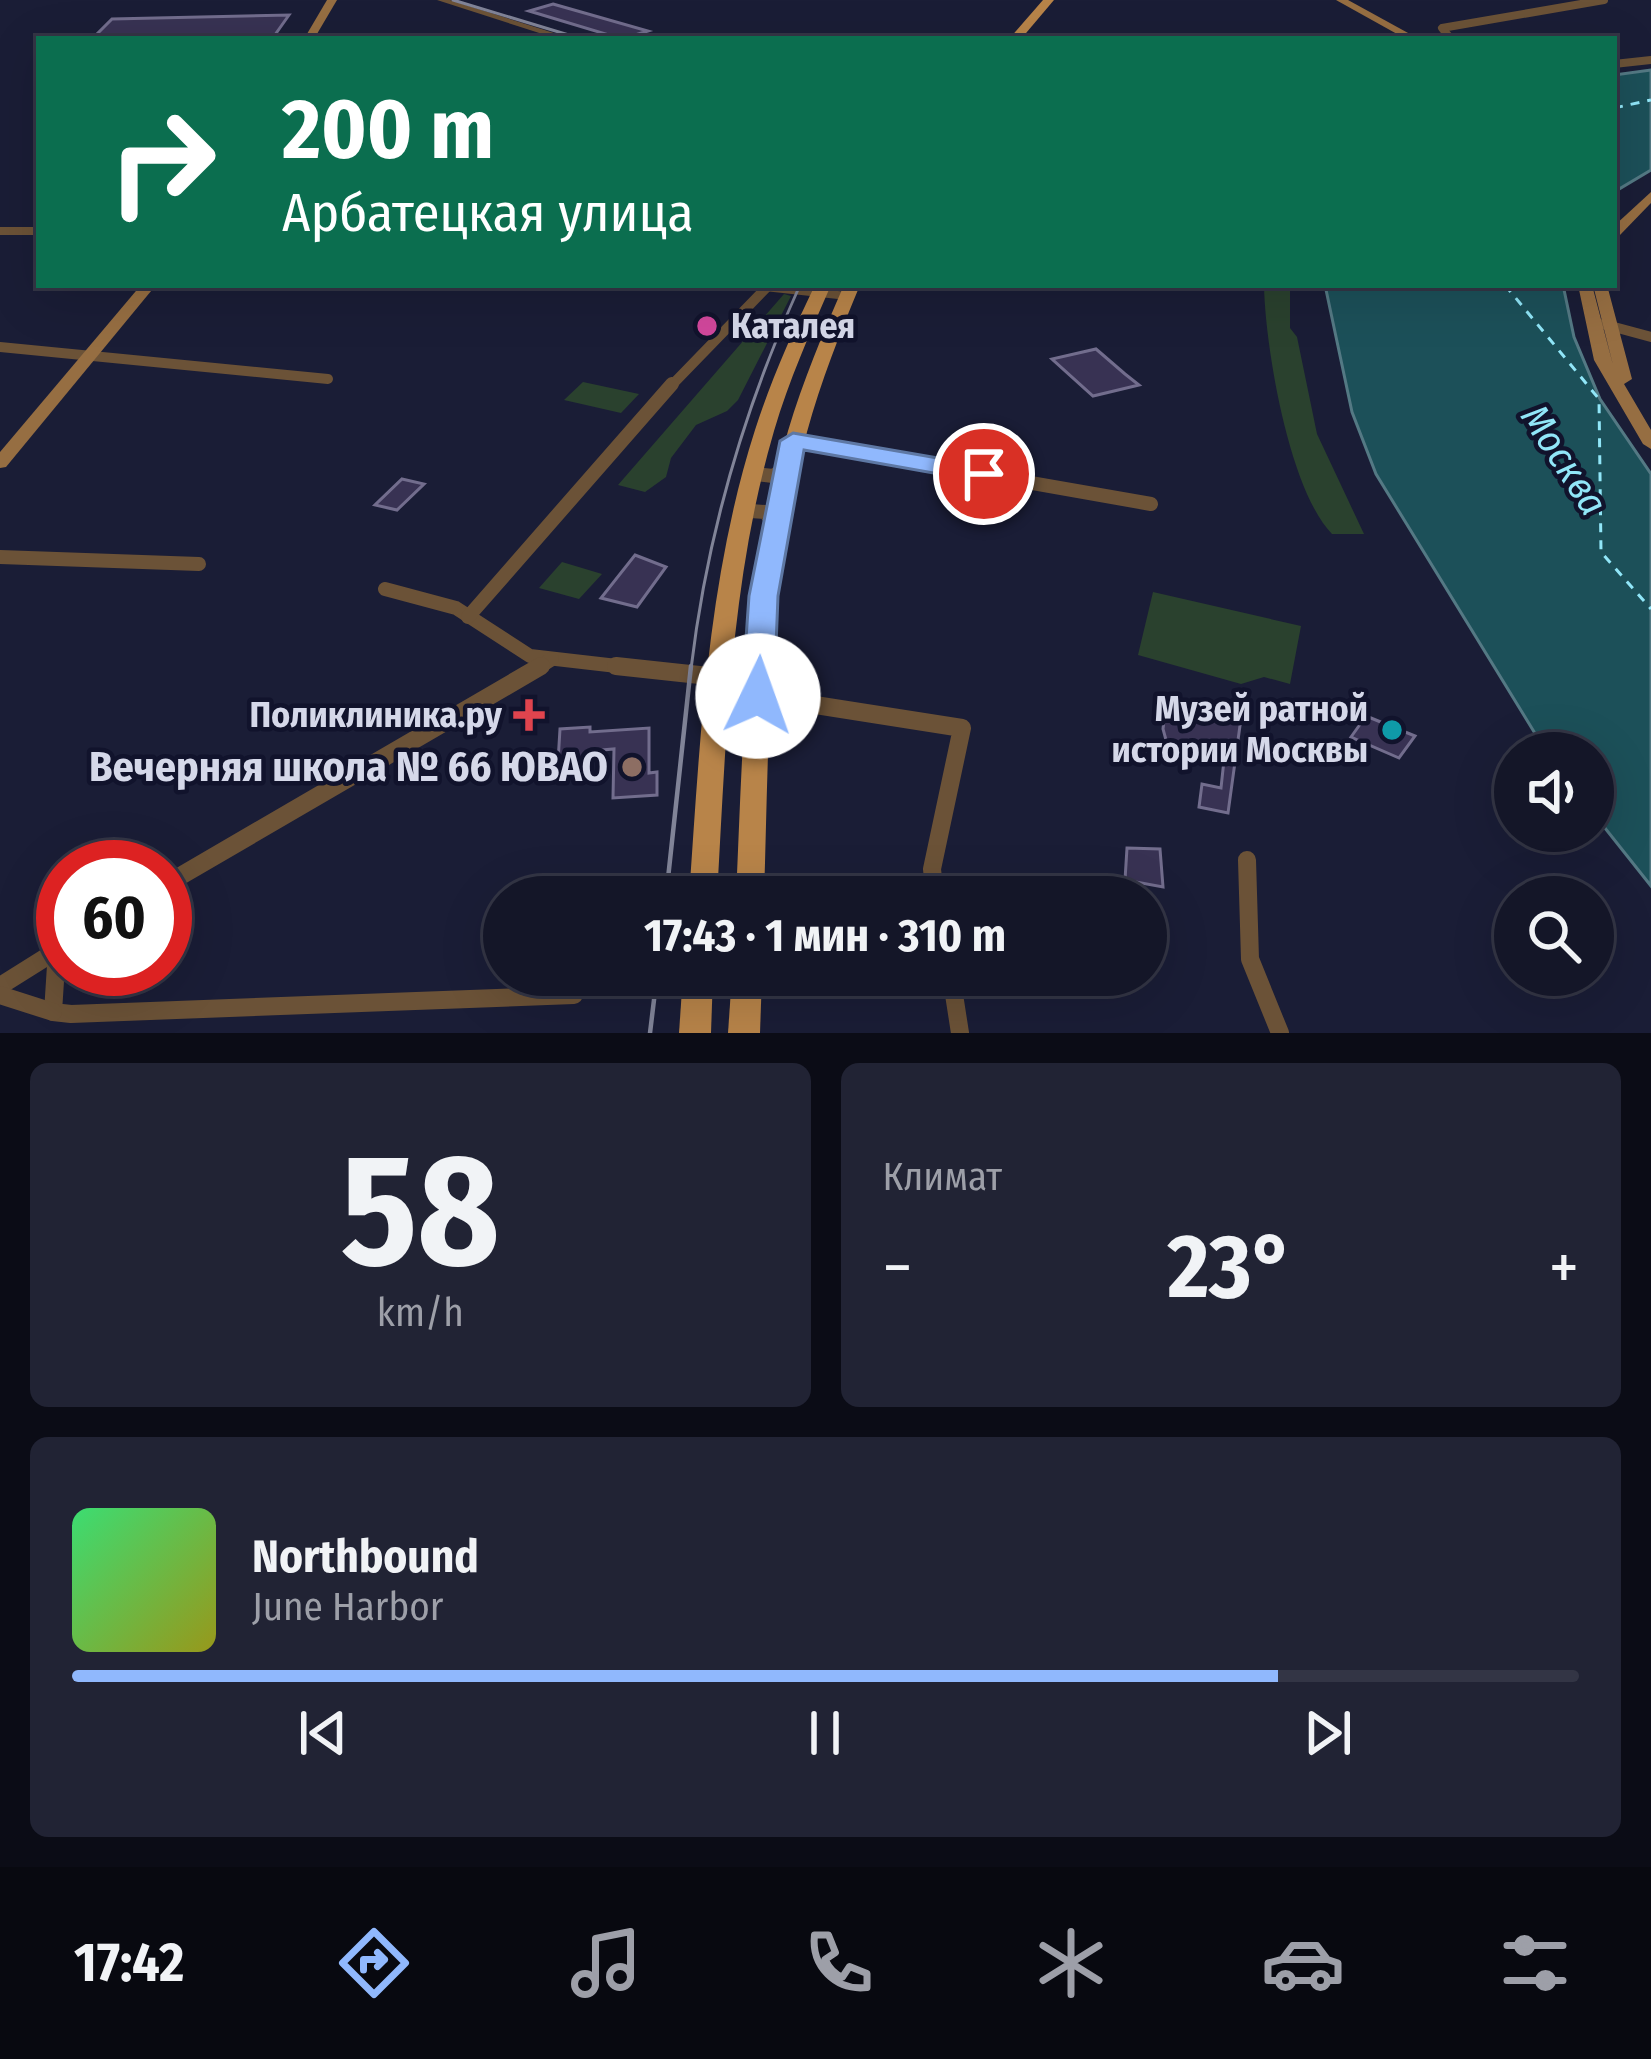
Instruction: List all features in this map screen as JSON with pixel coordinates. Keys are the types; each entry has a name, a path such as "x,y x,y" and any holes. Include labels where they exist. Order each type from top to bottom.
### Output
{"main road":[{"path":"1018,36 1049,0"},
{"path":"1034,36 1064,0"},
{"path":"1344,0 1411,36"},
{"path":"311,36 333,1"},
{"path":"1617,212 1651,186"},
{"path":"1617,229 1651,196"},
{"path":"0,463 146,288"},
{"path":"1586,288 1651,444"},
{"path":"1600,288 1600,323"},
{"path":"704,876 718,677 738,523 781,376 821,289"},
{"path":"751,876 758,696 774,524 810,379 849,291"},
{"path":"694,1033 697,996"},
{"path":"745,1033 746,996"}],"street":[{"path":"441,0 558,36"},
{"path":"1449,36 1442,28 1604,0"},
{"path":"1617,64 1651,60"},
{"path":"0,231 36,231"},
{"path":"468,617 671,385 766,288"},
{"path":"821,289 849,291"},
{"path":"1600,323 1651,338"},
{"path":"0,347 328,379"},
{"path":"793,441 1151,504"},
{"path":"753,466 756,474 766,477 786,468"},
{"path":"738,523 758,511 770,514 774,524"},
{"path":"0,557 199,564"},
{"path":"385,589 456,608 530,656 718,677"},
{"path":"192,869 552,659"},
{"path":"758,696 962,728 933,876"},
{"path":"1247,860 1250,959 1280,1033"},
{"path":"0,991 36,965"},
{"path":"0,991 53,1012 516,996"},
{"path":"53,1012 55,996"},
{"path":"955,996 961,1033"}],"shaded area":[{"path":"1264,288 1290,288 1290,328 1297,337 1317,434 1364,534 1332,534 1303,485 1282,416"},
{"path":"784,294 791,296 738,400 727,411 696,425 671,458 666,477 645,492 618,485"},
{"path":"583,382 639,394 621,413 564,400"},
{"path":"562,562 602,574 579,599 539,588"},
{"path":"1153,592 1301,626 1290,684 1264,677 1241,684 1138,655"}],"water":[{"path":"1651,70 1651,170 1617,190 1617,75"},
{"name":"Москва","path":"1326,288 1564,288 1574,337 1600,399 1651,474 1651,886 1614,839 1614,732 1534,732 1376,474 1352,412"}],"building":[{"path":"553,4 648,31 612,36 529,11"},
{"path":"289,15 274,36 95,36 112,19"},
{"path":"1096,349 1139,385 1093,396 1052,359"},
{"path":"402,479 424,484 397,510 375,505"},
{"path":"635,555 666,567 637,607 601,598"},
{"path":"1229,708 1242,711 1228,813 1199,807 1202,784 1221,788 1224,760 1188,753 1166,740 1163,729 1164,720 1194,722 1195,716 1227,723"},
{"path":"1366,716 1415,736 1399,758 1351,737"},
{"name":"Вечерняя школа № 66 ЮВАО","path":"590,727 590,732 649,728 649,773 657,772 657,795 613,798 614,749 591,751 590,760 558,762 560,729"},
{"path":"1127,848 1160,849 1162,876 1125,876"}],"ferry route":[{"path":"1617,107 1651,100"},
{"path":"1507,288 1599,399 1601,552 1651,609"}],"tram line":[{"path":"453,0 572,36"},
{"path":"691,669 707,569 731,472 799,288"},
{"path":"668,876 691,666"},
{"path":"650,1033 654,996"}],"place":[{"name":"Каталея","path":"707,326"},
{"name":"Поликлиника.ру","path":"529,715"},
{"name":"Музей ратной истории Москвы","path":"1392,730"},
{"name":"Вечерняя школа № 66 ЮВАО","path":"632,767"}],"route":[{"path":"758,696 764,596 793,441 984,474"}]}
